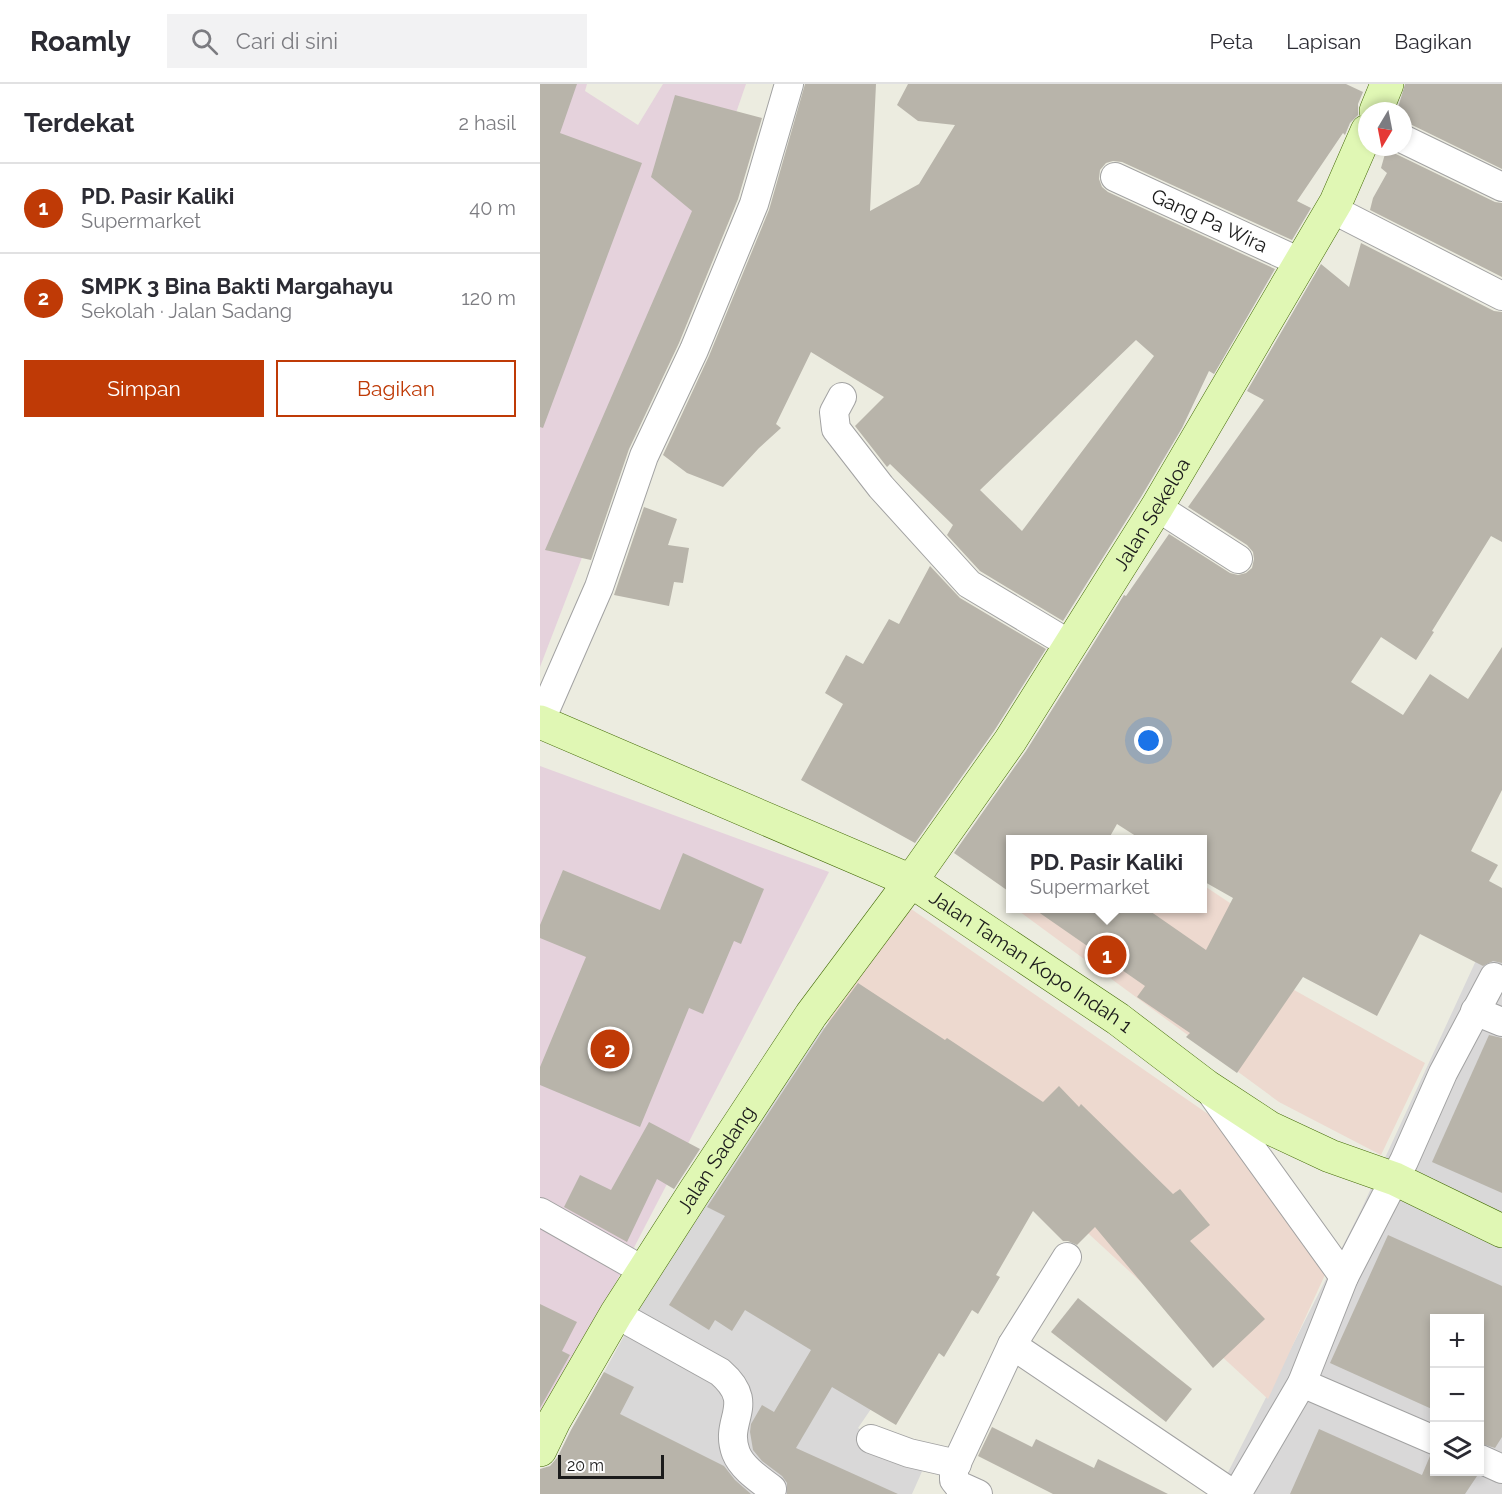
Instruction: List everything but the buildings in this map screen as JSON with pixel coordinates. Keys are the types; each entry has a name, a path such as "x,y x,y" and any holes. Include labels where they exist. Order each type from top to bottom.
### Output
{"street":[{"path":"540,722 599,587 644,456 693,350 754,204 789,84"},
{"path":"1380,102 1387,84"},
{"path":"1412,144 1502,188"},
{"name":"Jalan Sekeloa","path":"911,881 1010,741 1157,507 1332,209 1358,151"},
{"name":"Gang Pa Wira","path":"1115,177 1302,262"},
{"path":"1332,209 1502,296"},
{"path":"842,397 834,412 836,429 881,487 969,584 1071,645"},
{"path":"1157,507 1238,559"},
{"name":"Jalan Taman Kopo Indah 1","path":"540,722 911,881 1118,1018 1206,1086 1270,1128 1330,1156 1395,1179 1502,1231"},
{"name":"Jalan Sadang","path":"540,1450 554,1421 616,1314 644,1271 811,1015 911,881"},
{"path":"1012,1345 1235,1494 1302,1383 1344,1277 1395,1179 1443,1073 1494,977"},
{"path":"1475,1011 1502,1022"},
{"path":"1206,1086 1344,1277"},
{"path":"540,1212 644,1271"},
{"path":"978,1494 958,1485 954,1480 953,1475 957,1464 1012,1345 1067,1257"},
{"path":"616,1314 720,1372 730,1381 739,1398 734,1438 736,1454 740,1461 771,1489"},
{"path":"1302,1383 1430,1438"},
{"path":"871,1439 909,1453 957,1464"},
{"path":"1484,1461 1502,1469"}],"shaded area":[{"path":"540,84 587,84 585,91 638,125 663,84 746,84 583,555 540,667"},
{"path":"540,766 829,872 545,1419 540,1417"},
{"path":"1207,888 1236,907 1233,956 1425,1063 1381,1155 1279,1102 1021,913 1207,913"},
{"path":"901,902 1224,1125 1329,1266 1268,1399 951,1107 813,1011"},
{"path":"1485,941 1502,947 1502,1494 1217,1494 1361,1210"},
{"path":"802,1011 942,1116 1009,1207 858,1428 924,1467 912,1494 545,1494 567,1440"}],"place":[{"name":"PD. Pasir Kaliki","path":"1107,955"},
{"name":"SMPK 3 Bina Bakti Margahayu","path":"610,1049"}]}
